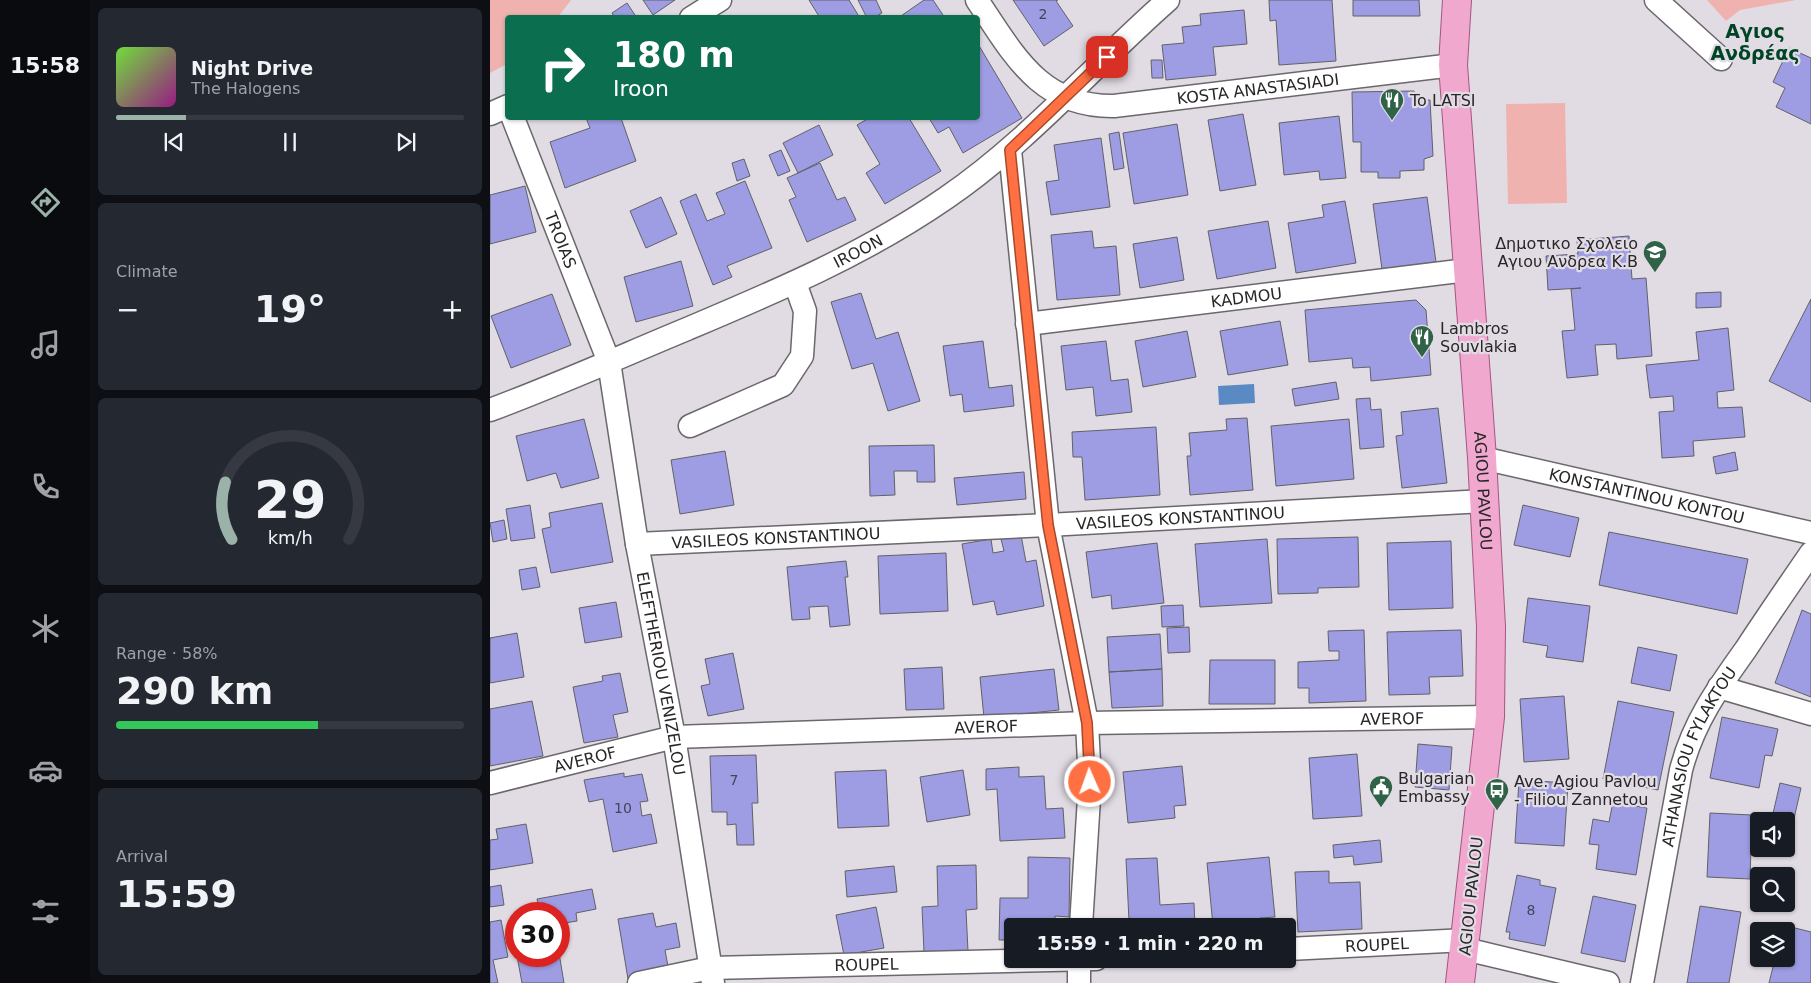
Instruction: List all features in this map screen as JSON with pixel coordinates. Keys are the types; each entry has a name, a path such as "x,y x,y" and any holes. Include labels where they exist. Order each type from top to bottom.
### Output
{"main road":[{"name":"AGIOU PAVLOU","path":"1457,0 1453,65 1482,458 1491,627 1490,718 1466,945 1460,983"}],"street":[{"path":"696,15 720,0"},
{"name":"KOSTA ANASTASIADI","path":"977,0 1025,68 1035,79 1064,97 1091,105 1114,106 1453,65"},
{"name":"IROON","path":"490,410 609,362 794,283 864,250 947,198 1010,150 1168,0"},
{"path":"1656,0 1721,59"},
{"path":"490,114 505,107"},
{"name":"TROIAS","path":"514,120 609,362"},
{"path":"1010,150 1048,525 1087,723 1090,782 1082,918"},
{"name":"KADMOU","path":"1027,324 1467,270"},
{"path":"690,426 783,385 802,356 805,311 794,283"},
{"name":"ELEFTHERIOU VENIZELOU","path":"609,362 637,544 674,736 711,976"},
{"name":"KONSTANTINOU KONTOU","path":"1482,458 1811,532"},
{"name":"VASILEOS KONSTANTINOU","path":"637,544 1048,525 1484,501"},
{"name":"ATHANASIOU FYLAKTOU","path":"1642,983 1681,770 1697,723 1719,687 1811,553"},
{"path":"1719,687 1811,714"},
{"name":"AVEROF","path":"490,783 674,736 1087,723 1490,718"},
{"name":"ROUPEL","path":"1296,949 1466,945 1608,983"},
{"name":"ROUPEL","path":"639,983 711,976 1004,963"},
{"path":"1079,983 1082,968"}],"shaded area":[{"path":"490,0 571,0 560,15 505,15 505,65 490,73"},
{"path":"1707,0 1796,0 1740,10 1726,21"},
{"path":"1565,103 1567,203 1508,204 1506,104"}],"water":[{"path":"1254,384 1255,403 1219,405 1218,386"}],"building":[{"path":"643,0 675,0 653,15"},
{"path":"809,0 849,0 858,15 818,15"},
{"path":"858,0 876,0 882,13 878,15 866,15"},
{"path":"924,0 933,0 943,15 902,15"},
{"path":"1013,0 1058,0 1056,1 1073,26 1044,46"},
{"path":"1269,0 1332,0 1336,61 1279,65 1276,20 1270,21"},
{"path":"1353,0 1419,0 1420,16 1353,16"},
{"path":"627,3 635,15 613,15 612,13"},
{"path":"1244,10 1247,44 1213,47 1216,75 1166,80 1162,45 1184,43 1182,27 1201,25 1200,14"},
{"path":"980,47 1022,118 963,153 949,127 938,133 930,120 980,120"},
{"path":"1789,48 1811,58 1811,124 1776,107 1785,88 1773,82"},
{"path":"1151,60 1162,60 1163,78 1152,78"},
{"name":"To LATSI","path":"1414,91 1422,100 1430,100 1433,156 1424,159 1424,170 1400,171 1400,178 1378,178 1378,172 1361,172 1361,142 1353,142 1352,92"},
{"path":"1243,114 1256,185 1220,191 1208,120"},
{"path":"1339,116 1346,178 1320,180 1319,171 1284,175 1279,123"},
{"path":"587,120 622,120 636,161 565,188 550,142 590,128"},
{"path":"866,120 910,120 941,171 885,204 866,173 880,164 857,125"},
{"path":"1177,124 1188,195 1134,204 1123,133"},
{"path":"819,125 833,155 798,173 783,143"},
{"path":"1119,132 1124,168 1114,170 1109,134"},
{"path":"1101,138 1110,207 1051,215 1046,182 1059,180 1054,145"},
{"path":"781,150 790,171 778,176 769,155"},
{"path":"744,159 750,176 737,181 732,163"},
{"path":"820,163 837,200 845,197 856,220 807,242 789,200 796,197 787,178"},
{"path":"745,181 772,248 727,266 732,277 713,285 680,201 696,194 707,221 725,214 716,193"},
{"path":"525,186 536,232 490,244 490,195"},
{"path":"661,197 677,234 646,248 630,211"},
{"path":"1427,197 1436,262 1382,269 1373,204"},
{"path":"1345,201 1356,263 1296,273 1288,223 1324,217 1322,205"},
{"path":"1268,221 1276,268 1217,279 1208,231"},
{"path":"1092,231 1094,248 1116,246 1120,295 1057,300 1051,235"},
{"path":"1629,236 1632,279 1646,278 1652,356 1617,359 1616,344 1595,345 1598,375 1567,378 1562,331 1575,330 1571,289 1581,288 1548,290 1546,256 1578,254 1577,240"},
{"path":"1177,237 1184,280 1140,288 1133,244"},
{"path":"681,261 693,306 636,322 624,277"},
{"path":"1721,292 1721,307 1696,308 1696,293"},
{"path":"861,293 876,339 898,332 920,401 888,411 873,363 852,369 831,302"},
{"path":"552,294 571,345 511,368 491,316"},
{"path":"1811,299 1811,402 1769,381"},
{"path":"1416,300 1426,310 1431,375 1371,381 1370,367 1353,368 1352,358 1309,362 1305,310"},
{"path":"1280,321 1288,365 1228,375 1220,331"},
{"path":"1728,328 1734,390 1717,392 1718,408 1742,407 1745,437 1693,441 1694,456 1662,458 1659,412 1674,411 1673,396 1650,398 1646,365 1699,360 1696,332"},
{"path":"1187,331 1196,377 1143,387 1135,341"},
{"path":"983,341 989,388 1012,385 1014,406 964,412 962,394 950,396 943,346"},
{"path":"1106,341 1111,381 1128,379 1132,412 1096,416 1093,387 1066,390 1061,346"},
{"path":"1336,382 1339,399 1295,406 1292,389"},
{"path":"1370,398 1371,410 1381,409 1384,447 1360,449 1356,399"},
{"path":"1438,408 1447,483 1402,488 1396,436 1403,435 1401,412"},
{"path":"1247,418 1253,490 1190,495 1187,456 1191,456 1189,433 1227,430 1226,419"},
{"path":"584,419 599,478 561,488 556,473 527,481 516,436"},
{"path":"1349,419 1354,479 1276,486 1271,426"},
{"path":"1156,427 1160,495 1085,500 1082,457 1073,457 1072,432"},
{"path":"934,445 935,482 917,482 917,471 894,471 895,495 870,496 869,446"},
{"path":"725,451 734,505 680,514 671,460"},
{"path":"1735,452 1738,470 1716,474 1713,457"},
{"path":"1024,472 1026,499 957,505 954,478"},
{"path":"602,503 613,562 551,573 542,529 551,527 549,513"},
{"path":"530,505 535,538 511,541 506,509"},
{"path":"1523,505 1579,518 1570,557 1514,545"},
{"path":"504,520 507,539 493,542 490,523"},
{"path":"1609,532 1748,559 1737,614 1599,585"},
{"path":"1021,535 1026,562 1036,560 1044,606 997,615 994,601 973,605 962,544 991,539 993,553 1004,551 1001,539"},
{"path":"1358,537 1359,587 1318,588 1318,593 1278,594 1277,539"},
{"path":"1267,539 1272,603 1200,607 1195,544"},
{"path":"1451,541 1453,608 1389,610 1387,543"},
{"path":"1157,543 1164,603 1112,609 1111,595 1092,598 1086,552"},
{"path":"946,553 948,611 880,614 878,556"},
{"path":"846,561 848,577 845,577 850,625 830,627 828,606 809,607 810,619 792,620 787,567"},
{"path":"536,567 540,587 522,590 519,570"},
{"path":"1528,598 1590,606 1583,662 1546,657 1548,646 1523,642"},
{"path":"616,602 622,637 585,643 579,608"},
{"path":"1183,605 1184,626 1162,627 1161,606"},
{"path":"1802,610 1811,614 1811,697 1775,683"},
{"path":"1189,627 1190,652 1168,653 1167,628"},
{"path":"1364,630 1366,701 1309,703 1309,688 1298,688 1298,662 1339,660 1339,651 1329,651 1328,631"},
{"path":"1461,630 1463,676 1429,677 1430,694 1389,695 1387,632"},
{"path":"517,633 524,677 490,683 490,638"},
{"path":"1160,634 1162,669 1109,672 1107,637"},
{"path":"1638,647 1677,655 1670,691 1631,683"},
{"path":"733,653 744,709 708,716 701,686 710,684 705,659"},
{"path":"1210,660 1275,660 1275,704 1209,704"},
{"path":"942,667 944,709 906,710 904,669"},
{"path":"1054,669 1059,710 984,718 980,677"},
{"path":"1162,669 1163,706 1112,708 1109,672"},
{"path":"620,673 628,712 613,715 618,737 584,743 573,687 603,681 602,676"},
{"path":"1564,696 1569,759 1524,762 1520,699"},
{"path":"532,701 543,756 490,766 490,709"},
{"path":"1618,701 1674,712 1658,790 1603,779"},
{"path":"1722,717 1778,729 1772,756 1765,755 1759,788 1710,778"},
{"path":"1418,744 1452,747 1449,790 1415,787"},
{"path":"1357,754 1362,816 1313,819 1309,758"},
{"path":"756,755 758,803 752,803 754,845 737,845 736,824 727,825 727,812 712,812 710,756"},
{"path":"1182,766 1186,805 1174,806 1175,818 1128,823 1123,772"},
{"path":"1019,767 1019,777 1044,776 1046,809 1063,808 1065,838 1000,841 997,789 986,790 986,769"},
{"path":"886,770 889,826 838,828 835,772"},
{"path":"963,770 970,815 927,822 920,777"},
{"path":"624,773 624,777 642,774 648,801 640,802 642,816 651,814 657,843 613,852 603,799 589,802 584,780"},
{"path":"1519,780 1568,783 1564,846 1515,843"},
{"path":"1780,783 1801,788 1795,814 1795,812 1773,812"},
{"path":"1613,802 1647,808 1636,875 1596,869 1599,845 1589,844 1593,819 1609,822"},
{"path":"1710,813 1750,815 1750,879 1707,877"},
{"path":"526,824 533,863 490,870 490,840 498,839 496,829"},
{"path":"1380,840 1382,862 1354,865 1353,856 1334,858 1333,845"},
{"path":"1028,857 1070,858 1069,917 1004,918 1004,940 999,940 1000,898 1028,898"},
{"path":"1269,857 1275,917 1212,918 1207,863"},
{"path":"1157,858 1160,905 1194,903 1195,918 1129,918 1126,859"},
{"path":"976,865 977,909 966,910 968,951 924,952 922,907 938,906 937,866"},
{"path":"894,866 897,892 847,897 845,871"},
{"path":"1329,871 1329,883 1360,882 1362,929 1298,932 1295,872"},
{"path":"1517,875 1540,880 1540,885 1556,888 1545,946 1509,939 1510,932 1506,932"},
{"path":"501,885 504,905 490,907 490,887"},
{"path":"592,889 596,909 576,913 577,921 570,922 570,902 538,902 537,899"},
{"path":"1593,896 1636,905 1625,962 1581,953"},
{"path":"1700,906 1741,912 1729,983 1687,983"},
{"path":"876,907 884,948 844,955 836,915"},
{"path":"653,913 656,927 676,923 680,947 665,950 669,972 628,979 618,919"},
{"path":"501,920 505,941 505,958 493,960 498,983 490,983 490,922"},
{"path":"1795,928 1811,932 1811,983 1769,983 1773,967 1795,967"},
{"path":"519,967 561,967 564,983 522,983"}],"place":[{"name":"To LATSI","path":"1392,121"},
{"name":"Δημοτικο Σχολειο Αγιου Ανδρεα Κ.Β","path":"1655,273"},
{"name":"Lambros Souvlakia","path":"1422,358"},
{"name":"Bulgarian Embassy","path":"1381,808"},
{"name":"Ave. Agiou Pavlou - Filiou Zannetou","path":"1497,811"}],"district":[{"name":"Αγιος Ανδρέας","path":"1755,42"}],"route":[{"path":"1090,782 1087,723 1048,525 1010,150 1107,57"}]}
